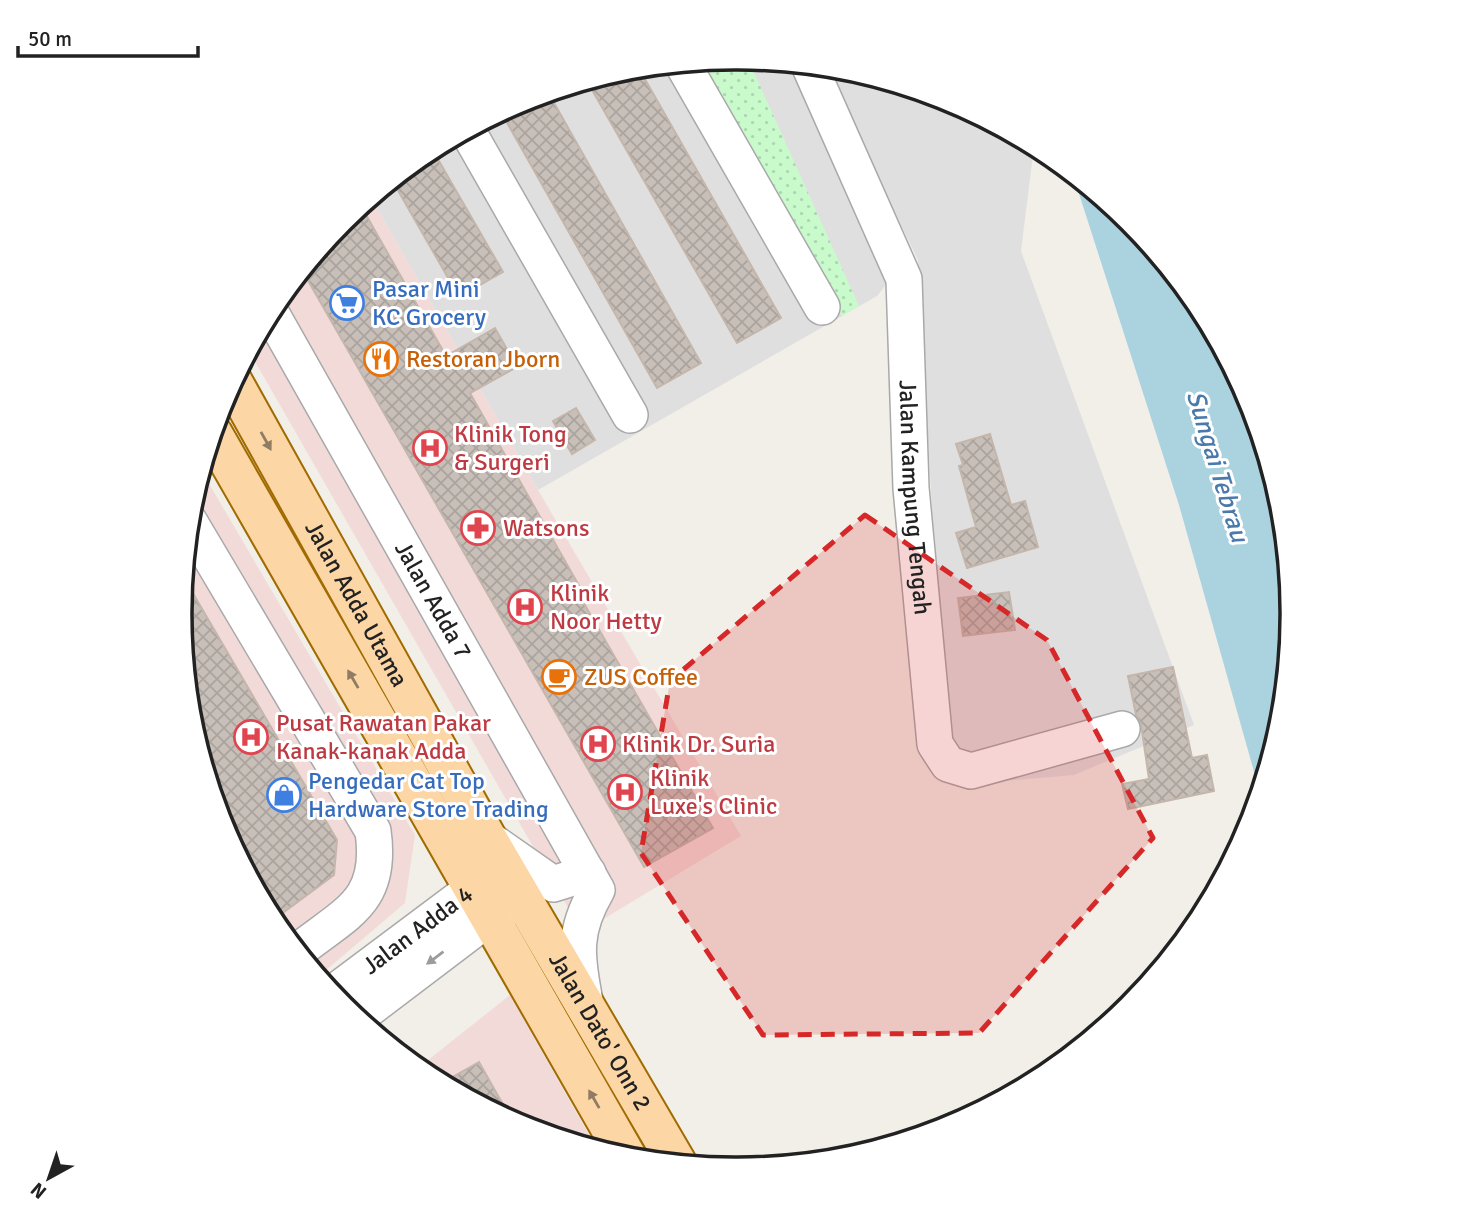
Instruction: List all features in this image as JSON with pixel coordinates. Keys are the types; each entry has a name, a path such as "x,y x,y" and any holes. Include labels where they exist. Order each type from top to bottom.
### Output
{"main road":[{"name":"Jalan Adda Utama","path":"240,394 504,867"},
{"name":"Jalan Adda Utama","path":"219,445 481,902"},
{"name":"Jalan Dato' Onn 2","path":"504,867 671,1153"},
{"name":"Jalan Dato' Onn 2","path":"481,902 620,1144"}],"street":[{"path":"687,72 821,307"},
{"name":"Jalan Kampung Tengah","path":"814,76 904,279 911,488 936,720 935,744 948,764 971,771 1122,729"},
{"path":"472,139 630,415"},
{"name":"Jalan Adda 7","path":"277,322 592,881"},
{"path":"198,536 373,831 377,862 365,898 306,945"},
{"path":"504,867 552,884 592,881 576,957 587,1009"},
{"name":"Jalan Adda 4","path":"366,1011 481,902 504,867"},
{"name":"Jalan Adda 4","path":"342,988 481,902"}],"highlighted area":[{"path":"865,515 1047,640 1153,838 979,1033 763,1035 641,853 670,681"}],"shaded area":[{"path":"700,71 772,71 797,74 889,281 877,296 538,490 376,207 405,182 464,143 528,111 561,99 630,80"},
{"path":"830,78 877,89 944,111 1032,158 1021,251 1194,725 1074,775 968,784 944,722 918,260"},
{"path":"376,207 741,836 582,932 255,361 284,312 305,283 327,255"},
{"path":"209,483 415,835 405,903 326,970 284,915 249,854 221,788 203,720 197,684 192,614 194,578 197,543"},
{"path":"510,995 590,1137 528,1116 464,1084 427,1060"}],"green space":[{"path":"753,70 859,306 842,316 703,71"}],"water":[{"name":"Sungai Tebrau","path":"1078,192 1145,255 1188,312 1223,373 1251,439 1269,507 1275,543 1280,614 1275,684 1255,775 1179,505"}],"building":[{"path":"644,78 781,318 737,343 592,90"},
{"path":"553,102 701,363 657,388 506,121"},
{"path":"438,159 503,272 459,297 397,189"},
{"path":"366,216 446,356 495,328 517,367 470,393 582,591 578,593 713,828 644,867 308,280 327,255"},
{"path":"576,408 595,440 572,454 553,421"},
{"path":"990,434 1011,505 1025,501 1038,547 967,568 956,533 976,527 959,466 963,465 956,444"},
{"path":"1009,592 1015,630 963,636 958,598"},
{"path":"193,594 337,840 334,875 283,913 249,854 221,788 203,720 194,649"},
{"path":"1173,667 1192,758 1207,755 1214,791 1128,809 1122,784 1149,779 1141,724 1136,715 1128,676"},
{"path":"479,1062 503,1104 464,1084 453,1077"}],"place":[{"name":"Pasar Mini KC Grocery","path":"347,303"},
{"name":"Restoran Jborn","path":"381,359"},
{"name":"Klinik Tong & Surgeri","path":"430,448"},
{"name":"Watsons","path":"478,528"},
{"name":"Klinik Noor Hetty","path":"525,607"},
{"name":"ZUS Coffee","path":"559,677"},
{"name":"Pusat Rawatan Pakar Kanak-kanak Adda","path":"251,737"},
{"name":"Klinik Dr. Suria","path":"598,744"},
{"name":"Klinik Luxe's Clinic","path":"625,792"},
{"name":"Pengedar Cat Top Hardware Store Trading","path":"284,795"}]}
